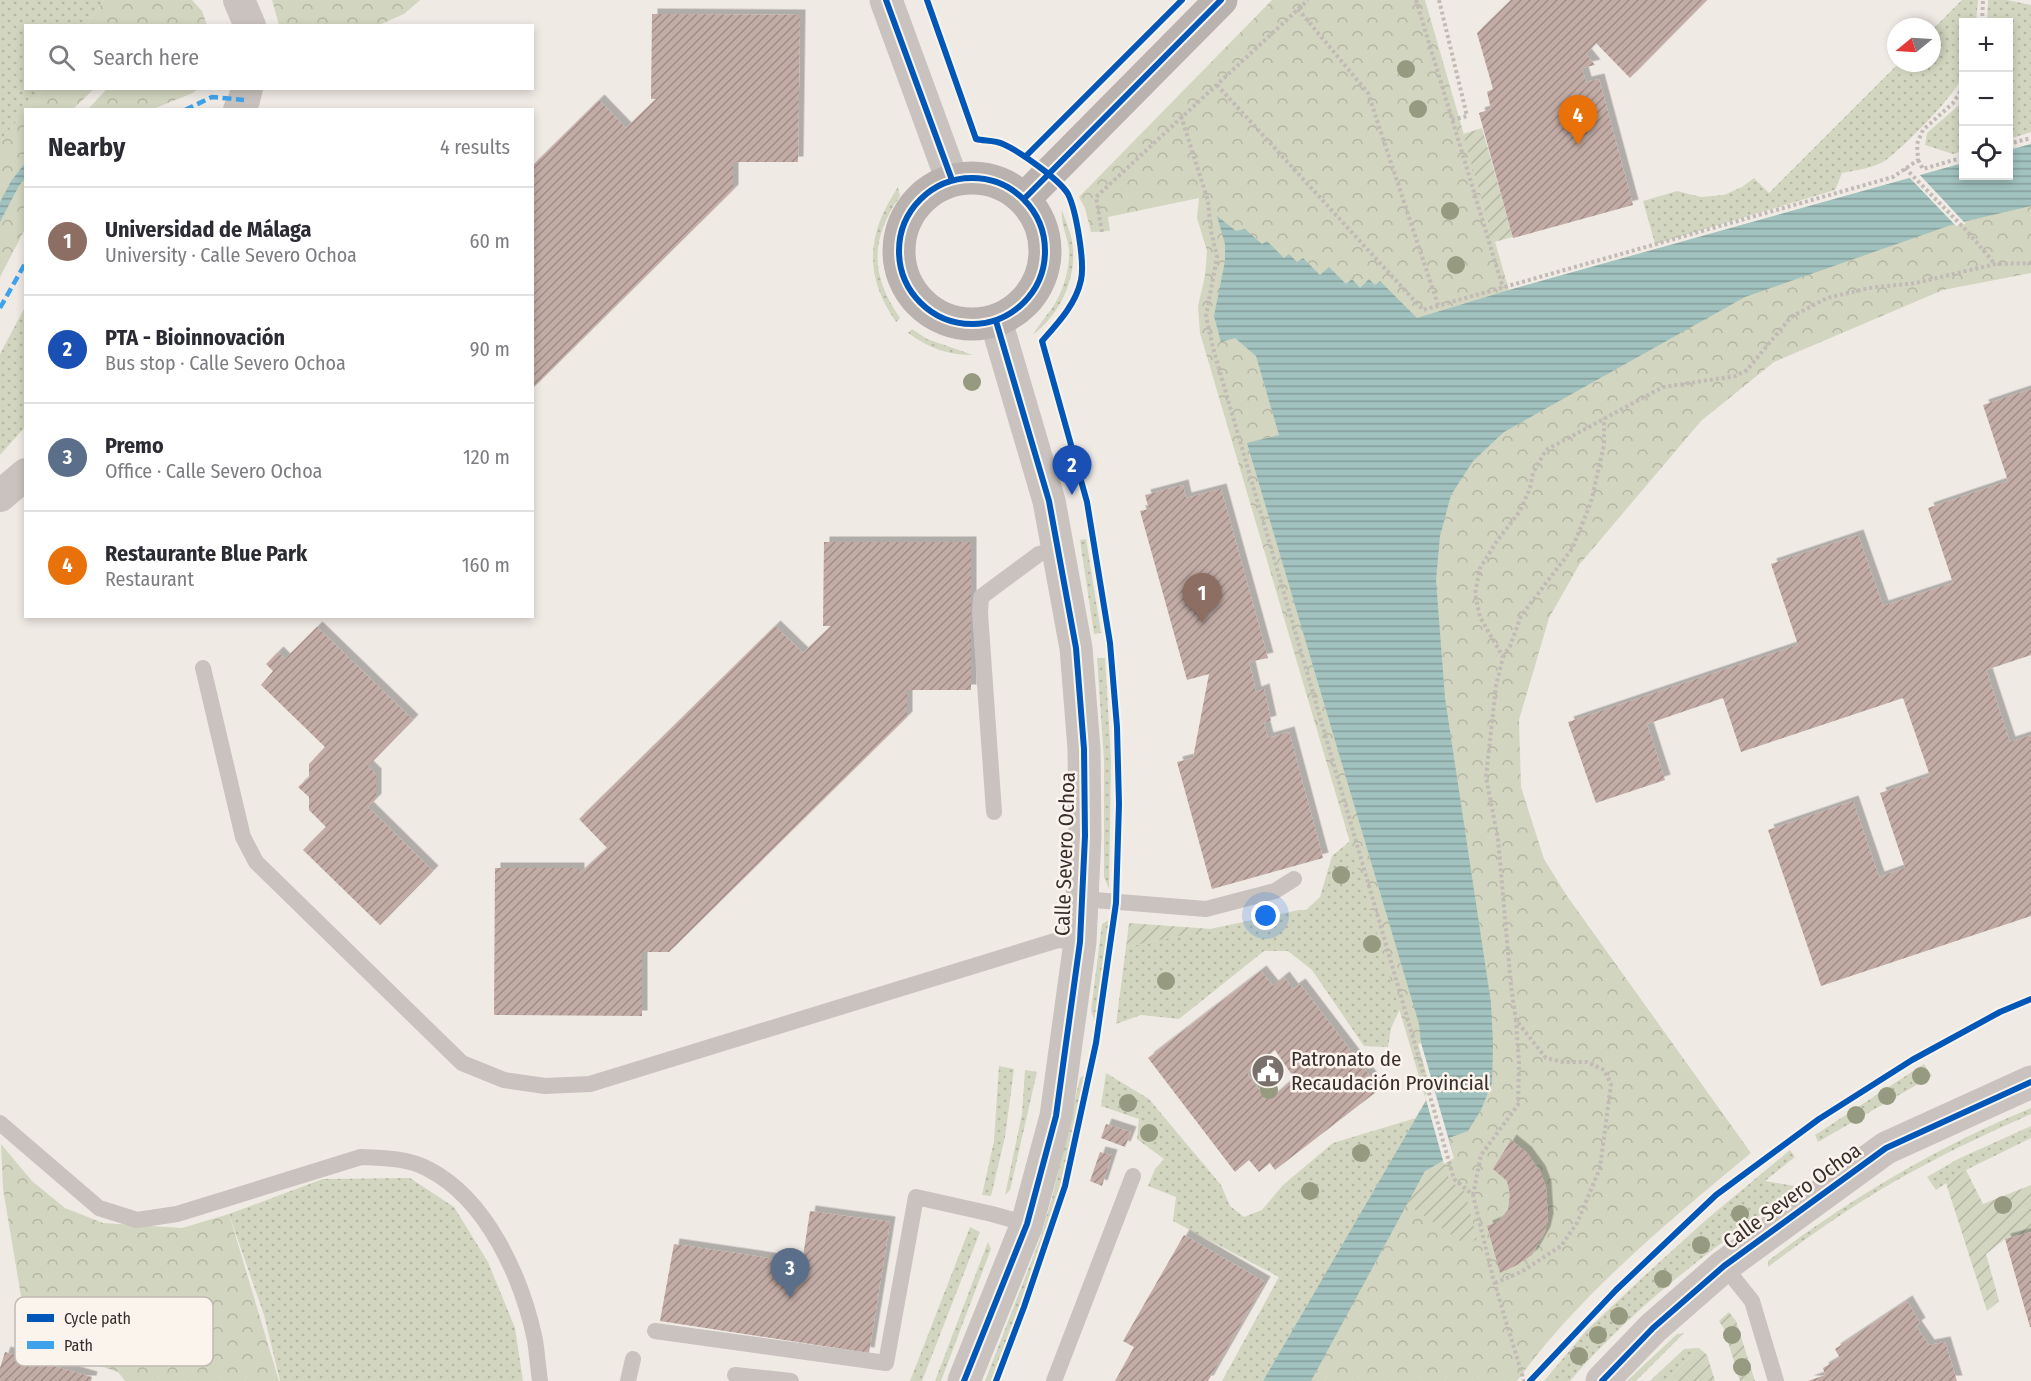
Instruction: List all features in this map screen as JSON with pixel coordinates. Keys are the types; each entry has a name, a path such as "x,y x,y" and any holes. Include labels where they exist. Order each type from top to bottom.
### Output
{"main road":[{"path":"1024,199 1221,0"},
{"path":"971,177 990,180 1009,187 1024,199 1039,220 1045,245 1042,271 1032,293 1014,311 996,321 965,324 940,318 920,303 905,282 898,257 900,232 911,209 929,191 952,180 971,177"}],"street":[{"path":"239,0 249,24"},
{"path":"886,0 952,180"},
{"path":"240,108 246,90"},
{"name":"Calle Severo Ochoa","path":"964,1381 1027,1224 1056,1116 1080,942 1085,836 1084,748 1076,648 1059,549 1049,501 996,321"},
{"path":"0,496 24,476"},
{"name":"Calle Severo Ochoa","path":"1602,1381 1653,1328 1724,1266 1886,1148 2031,1082"}],"lane":[{"path":"994,812 980,613 981,597 1039,554 1059,549"},
{"path":"203,668 243,837 256,862 462,1063 504,1080 545,1086 590,1084 1047,943 1058,940 1080,942"},
{"path":"1082,900 1206,909 1275,891 1294,879"},
{"path":"0,1123 99,1208 137,1220 177,1214 361,1157 392,1158 428,1168 460,1191 479,1213 507,1260 524,1300 535,1340 540,1381"},
{"path":"1054,1381 1133,1176"},
{"path":"655,1331 886,1363 916,1197 1027,1224"},
{"path":"1724,1266 1752,1301 1774,1346 1776,1381"},
{"path":"628,1381 633,1359"},
{"path":"735,1375 791,1381"}],"path":[{"path":"1102,232 1096,197 1308,0"},
{"path":"1416,0 1503,288"},
{"path":"1439,0 1467,116 1452,120"},
{"path":"1982,18 1983,0"},
{"path":"1298,9 1368,93 1438,305"},
{"path":"1216,85 1423,310 1893,177 1907,170 1918,160"},
{"path":"1959,94 1953,103 1923,130 1917,144 1918,160 1923,169 1959,158"},
{"path":"1181,117 1208,201 1217,257 1206,316 1213,348 1454,1179 1473,1195"},
{"path":"2013,143 2031,138"},
{"path":"1907,170 1967,231 1995,264"},
{"path":"1503,657 1480,616 1475,594 1480,568 1497,540 1520,511 1530,488 1533,473 1546,450 1664,387 1736,376 1747,370 1791,317 1827,298 1869,288 1916,283 1995,264 2031,263"},
{"path":"1524,1381 1495,1283 1473,1195 1481,1155 1518,1105 1519,1063 1516,1020 1498,839 1486,777 1496,686 1503,657 1510,646 1521,616 1572,549 1591,502 1604,445 1604,417"},
{"path":"1495,1283 1521,1272 1561,1246 1577,1223 1600,1168 1611,1084 1604,1070 1587,1062 1563,1062 1546,1058 1516,1020"}],"green space":[{"path":"0,0 104,0 88,24 24,24 24,90 43,90 28,108 24,108 24,113 0,141"},
{"path":"104,0 192,0 202,11 207,24 88,24"},
{"path":"272,0 420,0 404,14 381,24 279,24"},
{"path":"1272,0 1425,0 1509,290 1959,164 1959,180 2013,180 2013,149 2031,144 2031,273 1943,290 1774,362 1701,421 1579,565 1549,618 1519,720 1521,787 1544,859 1567,896 1751,1153 1657,1232 1597,1288 1542,1349 1517,1381 1263,1381 1426,1100 1200,333 1198,306 1205,276 1207,251 1197,218 1199,198 1108,217 1110,231 1091,232 1085,208 1079,197"},
{"path":"1962,0 1978,0 1976,18 1959,18 1959,83 1929,119 1886,160 1871,167 1842,173 1835,190 1655,244 1643,201 1677,191 1701,197 1724,195 1742,187 1754,178 1769,193 1890,72 1941,72 1941,21"},
{"path":"1988,0 2007,0 2031,5 2031,132 2013,138 2013,18 1987,18"},
{"path":"43,90 93,90 74,108 28,108"},
{"path":"106,90 197,90 156,108 89,108"},
{"path":"1959,104 1959,152 1953,154 1925,145 1927,133"},
{"path":"24,112 24,164 11,181 0,202 0,141"},
{"path":"1482,128 1513,237 1494,242 1463,134"},
{"path":"24,179 24,231 0,277 0,222"},
{"path":"898,187 900,196 883,227 878,257 883,287 900,318 896,322 878,287 873,254 880,221"},
{"path":"1062,210 1072,241 1070,281 1052,316 1033,335 1057,300 1066,276 1069,251"},
{"path":"24,309 24,428 0,455 0,354"},
{"path":"912,329 927,339 973,355 955,354 931,347 908,333"},
{"path":"1086,539 1101,633 1094,634 1080,540"},
{"path":"1097,658 1105,658 1111,759 1109,889 1104,877 1104,760"},
{"path":"1350,841 1400,1009 1391,1028 1388,1047 1364,1046 1312,970 1288,951 1264,951 1179,1019 1141,1015 1116,1024 1126,947 1306,910 1320,897 1332,856"},
{"path":"1109,920 1095,1022 1091,1011 1102,924"},
{"path":"1129,923 1212,929 1126,947"},
{"path":"1924,1064 1932,1076 1818,1142 1815,1135"},
{"path":"999,1066 1014,1069 1005,1137 991,1196 982,1195 994,1141"},
{"path":"1025,1070 1037,1072 1010,1190 1005,1195 1022,1114"},
{"path":"1106,1073 1149,1099 1221,1185 1230,1206 1244,1217 1262,1210 1283,1185 1333,1143 1416,1118 1263,1381 1222,1381 1279,1277 1173,1221 1176,1197 1148,1186 1155,1169 1164,1159 1137,1139 1139,1119 1101,1106"},
{"path":"1086,1074 1059,1197 991,1381 985,1381 1040,1239 1080,1078"},
{"path":"2031,1108 2031,1114 1946,1154 1880,1190 1823,1227 1768,1267 1768,1261 1799,1238 1895,1176 1996,1123"},
{"path":"2031,1126 2031,1138 1966,1170 1936,1190 1927,1177 1958,1159"},
{"path":"1,1144 32,1181 65,1208 103,1223 182,1228 229,1214 279,1381 125,1381 118,1372 100,1366 213,1366 213,1297 21,1297 3,1189"},
{"path":"1790,1150 1795,1157 1765,1181 1801,1187 1739,1230 1679,1276 1622,1326 1570,1381 1544,1381 1586,1331 1642,1278 1707,1219"},
{"path":"1444,1161 1449,1180 1465,1192 1477,1239 1466,1245 1407,1204 1425,1171"},
{"path":"1966,1170 1983,1204 2031,1185 2031,1232 2005,1239 1986,1254 1999,1301 1987,1311 1946,1183"},
{"path":"410,1178 454,1207 488,1262 515,1328 523,1381 280,1381 264,1315 229,1214 323,1179"},
{"path":"970,1227 980,1232 922,1381 910,1381"},
{"path":"988,1242 991,1249 941,1381 935,1381"},
{"path":"1729,1312 1736,1321 1755,1381 1740,1381 1724,1329 1719,1321"},
{"path":"1684,1333 1636,1381 1627,1381 1677,1334"},
{"path":"1699,1348 1666,1381 1650,1381 1684,1349"},
{"path":"1699,1348 1707,1355 1715,1381 1666,1381"}],"water":[{"path":"2031,144 2031,206 1954,224 1745,297 1504,432 1473,461 1451,495 1440,536 1436,580 1445,698 1491,1003 1492,1083 1481,1110 1468,1131 1449,1138 1453,1155 1425,1171 1311,1381 1263,1381 1434,1087 1421,1043 1419,1024 1247,443 1279,435 1256,356 1235,338 1221,342 1214,316 1225,261 1225,244 1217,216 1236,231 1245,229 1262,244 1267,241 1284,258 1289,254 1297,262 1303,258 1320,275 1329,267 1346,284 1352,279 1360,288 1369,279 1375,285 1380,281 1417,318 1509,290 1959,164 1959,180 2013,180 2013,149"},
{"path":"24,164 24,179 0,222 0,202 11,181"}],"pier":[{"path":"1918,173 1966,224 1956,226 1907,175"},
{"path":"1421,1043 1454,1158 1444,1164 1425,1096 1430,1087 1418,1044"}],"building":[{"path":"1511,0 1707,0 1630,78 1596,43 1586,54 1595,65 1582,68 1586,82 1599,79 1633,205 1513,238 1479,113 1491,109 1487,92 1493,89 1477,33"},
{"path":"652,14 800,15 798,162 733,162 733,190 534,387 534,164 599,100 626,128 656,99 651,99"},
{"path":"2031,389 2031,655 1986,670 2010,742 2031,735 2031,916 1821,986 1768,830 1853,801 1879,877 1905,868 1880,793 1930,776 1903,698 1741,752 1723,698 1647,724 1665,780 1596,803 1568,722 1798,645 1771,564 1858,535 1883,606 1953,583 1928,508 2008,481 1983,405"},
{"path":"1183,485 1186,498 1221,489 1268,658 1249,662 1256,692 1264,689 1271,721 1264,723 1268,738 1289,732 1323,858 1212,889 1177,762 1193,758 1209,674 1187,680 1140,511 1149,509 1145,495"},
{"path":"824,542 971,542 971,690 907,690 907,717 669,952 642,952 642,1016 494,1015 495,868 579,868 579,874 607,848 579,819 775,626 803,653 831,626 823,626"},
{"path":"317,627 413,720 368,766 376,774 376,799 368,807 433,871 380,925 303,850 326,827 309,810 309,797 298,787 309,777 309,764 325,747 261,685 273,671 266,664 278,652 285,659"},
{"path":"1261,971 1273,986 1284,977 1293,989 1300,984 1380,1089 1275,1170 1270,1163 1259,1172 1249,1160 1235,1172 1148,1058","holes":["1275,1050 1294,1078 1270,1099 1266,1099 1248,1075 1249,1071"]},
{"path":"1106,1124 1131,1132 1125,1147 1101,1138"},
{"path":"1511,1140 1526,1152 1540,1171 1546,1187 1548,1219 1545,1232 1532,1255 1500,1273 1487,1226 1499,1221 1508,1210 1510,1194 1507,1181 1493,1169"},
{"path":"1100,1152 1112,1155 1102,1186 1090,1181"},
{"path":"810,1211 890,1222 869,1353 660,1321 674,1244 802,1263"},
{"path":"2031,1232 2031,1327 2030,1327 2005,1239"},
{"path":"1184,1235 1265,1282 1208,1381 1115,1381 1134,1347 1123,1341"},
{"path":"1907,1301 1920,1323 1916,1326 1929,1345 1945,1342 1957,1381 1808,1381 1825,1375 1823,1368 1840,1358 1835,1349"},
{"path":"5,1352 15,1355 15,1366 54,1366 92,1377 91,1381 0,1381 0,1368"}],"marked path":[{"path":"189,108 212,97 244,100"},
{"path":"0,308 24,266"}],"cycle path":[{"path":"886,0 952,180"},
{"path":"927,0 976,139 1003,144 1038,166 1068,194 1074,212 1081,249 1082,272 1079,289 1071,305 1042,341 1087,502 1110,643 1117,727 1119,804 1116,903 1096,1043 1065,1186 996,1381"},
{"path":"1025,157 1182,0"},
{"path":"1024,199 1221,0"},
{"path":"972,178 986,179 1000,184 1013,190 1024,199 1033,210 1039,223 1044,237 1045,251 1044,265 1039,279 1033,292 1024,303 1013,312 1000,318 986,323 972,324 958,323 944,318 931,312 920,303 911,292 905,279 900,265 899,251 900,237 905,223 911,210 920,199 931,190 944,184 958,179 972,178"},
{"path":"964,1381 1027,1224 1056,1116 1080,942 1085,836 1084,749 1076,648 1049,501 996,321"},
{"path":"1530,1381 1616,1290 1716,1195 1819,1119 1912,1060 2000,1012 2031,999"},
{"path":"1602,1381 1653,1328 1724,1266 1886,1148 2031,1082"}],"place":[{"name":"Restaurante Blue Park","path":"1578,145"},
{"name":"PTA - Bioinnovación","path":"1072,495"},
{"name":"Universidad de Málaga","path":"1202,623"},
{"name":"Patronato de Recaudación Provincial","path":"1268,1071"},
{"name":"Premo","path":"790,1298"}]}
